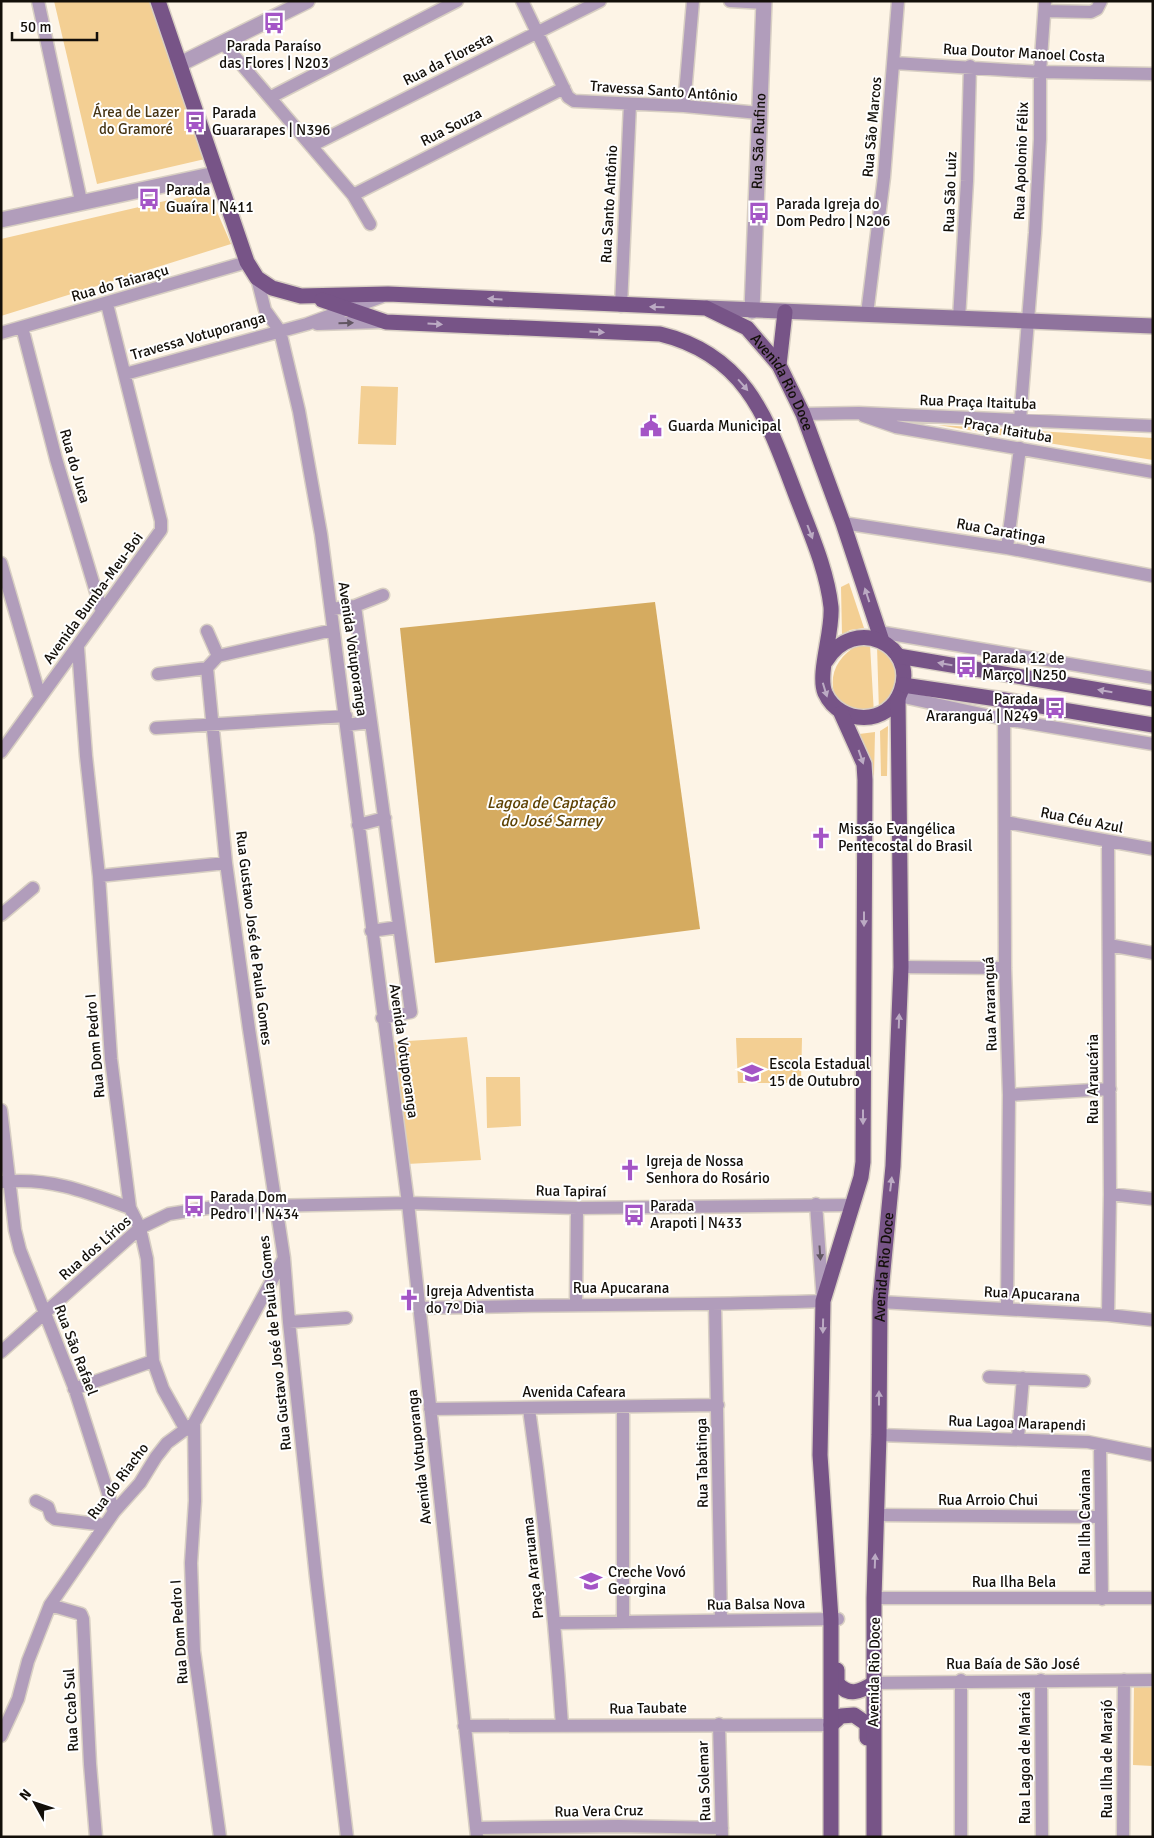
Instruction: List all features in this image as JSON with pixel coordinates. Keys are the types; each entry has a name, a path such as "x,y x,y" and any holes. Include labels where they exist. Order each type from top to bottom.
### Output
{"main road":[{"path":"158,2 215,174 247,262 257,278"},
{"name":"Avenida Rio Doce","path":"257,278 287,294 311,296 388,294 621,306 706,308 747,328 779,365 802,414 843,523 881,637"},
{"name":"Avenida Rio Doce","path":"311,296 386,322 660,334 685,340 709,354 739,380 752,395 767,421 812,538 828,586 831,610 826,661 822,680 824,690 834,707 842,713 864,764 865,780 863,1162 853,1205 823,1301 820,1455 828,1583 834,1619 830,1837"},
{"path":"706,308 1153,326"},
{"path":"779,365 785,312"},
{"path":"826,661 836,648 850,639 881,637 898,656 1153,699"},
{"name":"Avenida Rio Doce","path":"874,1834 874,1598 879,1435 880,1302 893,1166 901,967 900,693 904,675 898,656"},
{"path":"842,713 862,719 876,716 889,709 900,693 1004,700 1153,725"},
{"path":"834,1619 837,1683 844,1690 854,1693 862,1691 874,1682"},
{"path":"831,1725 840,1716 848,1714 861,1718 867,1724 866,1805 874,1834"}],"street":[{"path":"38,1 81,201"},
{"path":"271,97 457,1"},
{"path":"522,1 566,93"},
{"name":"Rua da Floresta","path":"311,146 600,1"},
{"path":"684,106 693,1"},
{"path":"730,1 764,2"},
{"name":"Rua São Marcos","path":"867,314 884,177 898,1"},
{"path":"1045,6 1091,12 1096,9 1101,1"},
{"name":"Rua São Rufino","path":"752,311 764,2"},
{"path":"180,64 224,44 298,3"},
{"name":"Rua Apolonio Félix","path":"1020,420 1040,139 1040,72 1045,6"},
{"path":"224,44 353,195 370,224"},
{"name":"Rua Doutor Manoel Costa","path":"894,63 970,66 1040,72 1153,74"},
{"name":"Rua São Luiz","path":"959,319 967,181 970,66"},
{"name":"Travessa Santo Antônio","path":"566,93 577,102 684,106 759,113"},
{"name":"Rua Souza","path":"353,195 566,93"},
{"name":"Rua Santo Antônio","path":"621,306 630,104"},
{"path":"1,220 81,201 215,174"},
{"name":"Rua do Taiaraçu","path":"1,333 108,304 247,262"},
{"name":"Avenida Votuporanga","path":"257,278 265,310 280,330 299,411 321,534 382,1018 408,1203 477,1832"},
{"name":"Avenida Rio Doce","path":"280,330 307,324 388,294"},
{"name":"Avenida Bumba-Meu-Boi","path":"1,752 78,648 161,530 161,522 108,304"},
{"name":"Avenida Rio Doce","path":"307,324 386,322"},
{"name":"Rua do Juca","path":"22,327 56,459 102,612"},
{"name":"Travessa Votuporanga","path":"125,374 201,354 280,330"},
{"name":"Rua Praça Itaituba","path":"802,414 859,413 1153,426"},
{"name":"Praça Itaituba","path":"859,413 868,419 896,427 1153,472"},
{"path":"1007,548 1020,448"},
{"name":"Rua Caratinga","path":"843,523 1007,548 1153,576"},
{"path":"1,563 40,697"},
{"path":"331,609 355,606 383,595"},
{"name":"Avenida Votuporanga","path":"355,606 412,1012 382,1018"},
{"path":"158,674 207,668 218,656 333,630"},
{"path":"206,631 218,656"},
{"path":"881,637 1153,678"},
{"name":"Rua Dom Pedro I","path":"78,648 86,756 100,876 111,1059 130,1208 140,1228 147,1259 152,1362 164,1389 190,1426 195,1501 191,1564 194,1651 220,1837"},
{"name":"Rua Gustavo José de Paula Gomes","path":"207,668 226,863 248,1029 284,1258 289,1322 347,1837"},
{"path":"900,693 1004,719 1153,744"},
{"name":"Rua Araranguá","path":"1004,700 1004,968 1009,1095 1007,1308"},
{"path":"156,728 212,723 371,722"},
{"path":"358,826 385,818"},
{"name":"Rua Céu Azul","path":"1005,822 1153,849"},
{"name":"Rua Araucária","path":"1108,842 1110,1089 1108,1315"},
{"path":"100,876 226,863"},
{"path":"1,915 33,888"},
{"path":"371,931 399,927"},
{"path":"1109,945 1153,953"},
{"path":"901,967 1004,968"},
{"path":"1009,1095 1110,1089"},
{"name":"Rua São Rafael","path":"1,1110 5,1182 18,1243 74,1389 114,1512"},
{"path":"5,1182 52,1182 130,1208"},
{"path":"1110,1194 1153,1199"},
{"name":"Rua Tapiraí","path":"408,1203 577,1208 853,1205"},
{"name":"Rua dos Lírios","path":"1,1352 140,1228 169,1214 214,1207 408,1203"},
{"name":"Avenida Rio Doce","path":"816,1204 823,1301"},
{"path":"576,1304 577,1208"},
{"name":"Rua do Riacho","path":"1,1736 18,1699 28,1661 50,1605 105,1524 140,1483 156,1457 167,1443 190,1426 284,1258"},
{"name":"Rua Apucarana","path":"419,1308 576,1304 715,1305 823,1301"},
{"name":"Rua Apucarana","path":"880,1302 1007,1308 1153,1320"},
{"name":"Rua Tabatinga","path":"715,1305 721,1621"},
{"path":"289,1322 346,1318"},
{"path":"74,1389 152,1362"},
{"path":"990,1376 1084,1381"},
{"path":"1018,1438 1022,1378"},
{"name":"Avenida Cafeara","path":"430,1409 718,1406"},
{"path":"623,1408 623,1622"},
{"name":"Praça Araruama","path":"529,1409 545,1519 556,1624 562,1725"},
{"name":"Rua Lagoa Marapendi","path":"879,1435 1018,1438 1088,1442 1153,1456"},
{"name":"Rua Ilha Caviana","path":"1100,1445 1102,1599"},
{"path":"36,1501 48,1507 51,1516 55,1519 105,1524"},
{"name":"Rua Arroio Chui","path":"877,1515 1100,1517"},
{"name":"Rua Ilha Bela","path":"874,1598 1153,1598"},
{"name":"Rua Ccab Sul","path":"50,1605 81,1614 83,1619 96,1837"},
{"name":"Rua Balsa Nova","path":"556,1624 834,1619"},
{"path":"961,1680 961,1837"},
{"name":"Rua Lagoa de Maricá","path":"1041,1680 1042,1837"},
{"name":"Rua Ilha de Marajó","path":"1124,1680 1124,1837"},
{"name":"Rua Baía de São José","path":"874,1682 1153,1680"},
{"name":"Rua Solemar","path":"719,1724 722,1832"},
{"name":"Rua Taubate","path":"464,1726 831,1725"},
{"name":"Rua Vera Cruz","path":"477,1832 722,1832"}],"green space":[{"name":"Área de Lazer do Gramoré","path":"54,1 150,1 205,159 97,184"},
{"path":"208,191 231,244 1,316 1,239"},
{"path":"361,386 398,387 396,445 358,444"},
{"path":"938,425 1153,438 1153,460"},
{"path":"849,583 864,628 850,630 842,635 841,587"},
{"path":"858,645 870,645 874,714 864,715 838,704 834,695 833,678 838,663 843,656"},
{"path":"877,646 893,656 899,689 879,712"},
{"path":"888,726 887,776 881,776 880,731"},
{"path":"875,732 874,777 859,734"},
{"path":"467,1037 481,1160 407,1164 394,1042"},
{"path":"736,1038 802,1038 801,1083 738,1083"},
{"path":"486,1077 520,1077 521,1126 487,1128"},
{"path":"1153,1685 1153,1766 1133,1765 1134,1686"}],"water":[{"name":"Lagoa de Captação do José Sarney","path":"655,602 700,929 435,963 400,628"}],"place":[{"name":"Parada Paraíso das Flores | N203","path":"274,23"},
{"name":"Parada Guararapes | N396","path":"195,122"},
{"name":"Parada Guaíra | N411","path":"149,199"},
{"name":"Parada Igreja do Dom Pedro | N206","path":"759,213"},
{"name":"Guarda Municipal","path":"651,426"},
{"name":"Parada 12 de Março | N250","path":"966,667"},
{"name":"Parada Araranguá | N249","path":"1055,708"},
{"name":"Missão Evangélica Pentecostal do Brasil","path":"821,838"},
{"name":"Escola Estadual 15 de Outubro","path":"752,1073"},
{"name":"Igreja de Nossa Senhora do Rosário","path":"630,1170"},
{"name":"Parada Dom Pedro I | N434","path":"194,1206"},
{"name":"Parada Arapoti | N433","path":"634,1215"},
{"name":"Igreja Adventista do 7º Dia","path":"409,1300"},
{"name":"Creche Vovó Georgina","path":"591,1581"}]}
